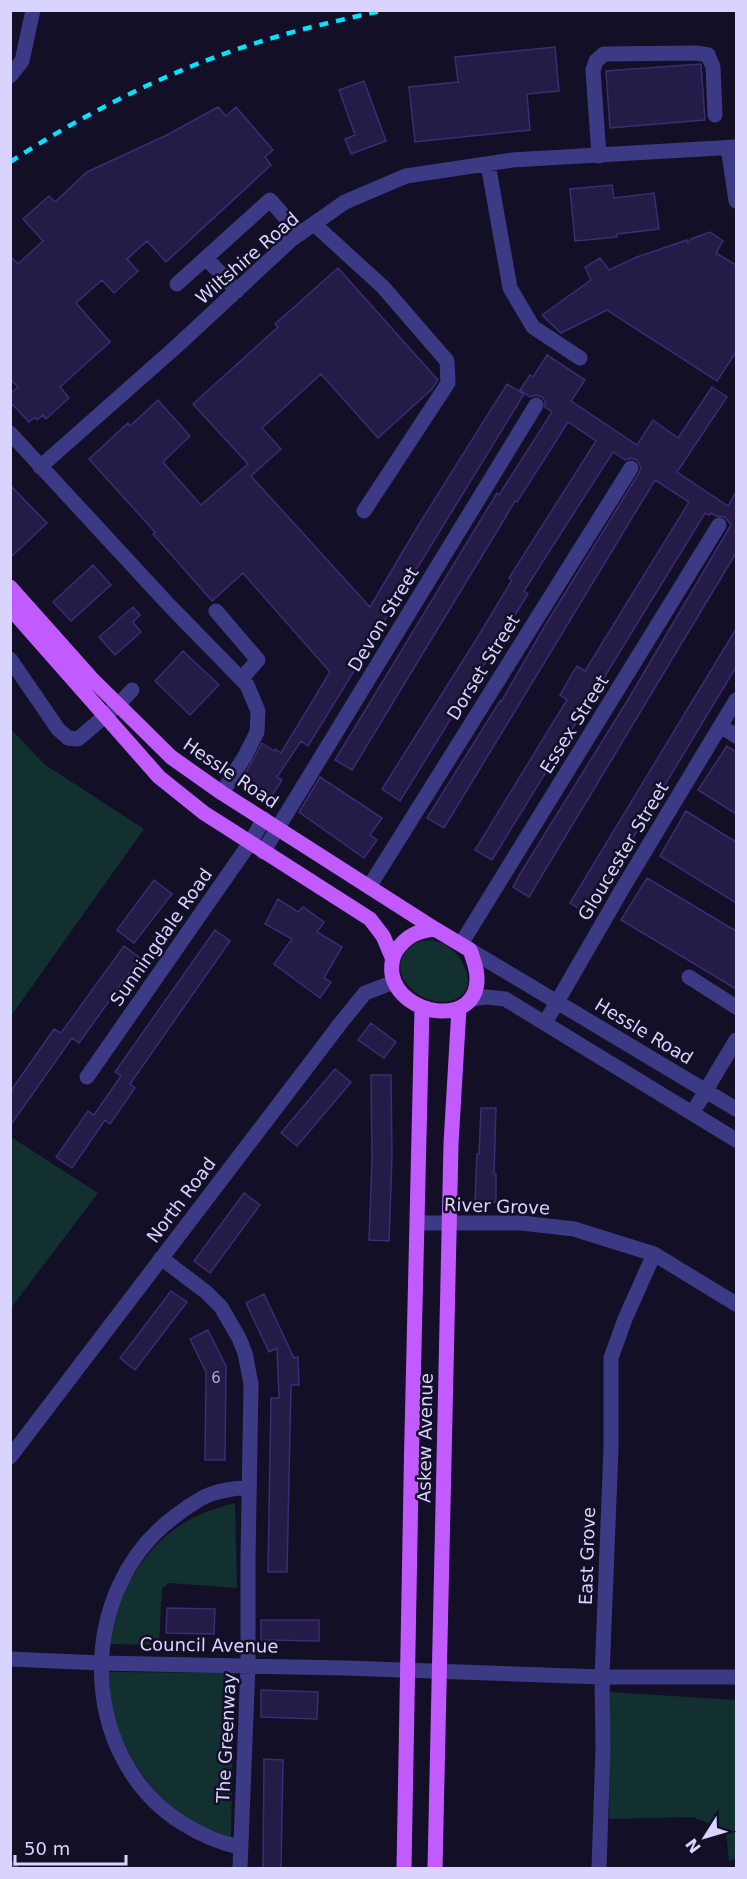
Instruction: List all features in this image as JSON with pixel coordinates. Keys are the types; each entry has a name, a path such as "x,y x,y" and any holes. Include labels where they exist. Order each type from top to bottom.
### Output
{"main road":[{"name":"Hessle Road","path":"10,587 92,679 171,757 222,793 435,929"},
{"path":"10,608 159,777 204,813 370,920 383,936 392,957 394,982 407,999 422,1008 449,1011 464,1003 475,989 477,979 466,947 435,929 419,931 409,936 392,957"},
{"name":"Askew Avenue","path":"435,1869 452,1132 464,1003"},
{"name":"Askew Avenue","path":"404,1869 422,1008"}],"street":[{"path":"10,76 22,61 33,10"},
{"path":"599,156 593,70 596,61 604,54 696,53 708,55 712,67 715,115"},
{"path":"732,147 736,201"},
{"name":"Wiltshire Road","path":"40,467 300,234 345,202 406,176 512,160 732,147"},
{"path":"488,164 510,288 532,327 580,358"},
{"path":"177,284 270,200 300,234"},
{"path":"314,224 383,287 447,361 448,383 364,511"},
{"path":"206,258 237,291"},
{"name":"Devon Street","path":"263,852 536,405"},
{"path":"10,433 248,685 258,711 257,732 222,793"},
{"name":"Dorset Street","path":"369,887 631,468"},
{"name":"Essex Street","path":"466,947 719,525"},
{"path":"216,611 258,660 241,679"},
{"path":"175,634 187,623"},
{"path":"10,659 58,729 68,738 78,739 132,690"},
{"name":"Gloucester Street","path":"545,1023 736,700"},
{"path":"721,726 736,736"},
{"name":"Sunningdale Road","path":"87,1077 250,843 264,819"},
{"name":"Hessle Road","path":"466,947 736,1109"},
{"path":"689,977 736,1006"},
{"name":"North Road","path":"10,1457 365,993 394,982"},
{"path":"464,1003 486,997 505,999 736,1140"},
{"path":"693,1112 736,1040"},
{"name":"River Grove","path":"418,1223 522,1223 574,1229 654,1254 736,1304"},
{"name":"East Grove","path":"600,1869 602,1677 611,1448 611,1358 625,1318 654,1254"},
{"name":"The Greenway","path":"161,1258 206,1292 221,1307 245,1353 251,1384 249,1665 240,1869"},
{"path":"240,1846 223,1844 207,1838 169,1815 134,1777 121,1757 106,1711 100,1663 112,1600 120,1580 144,1544 162,1526 201,1497 227,1489 249,1487"},
{"name":"Council Avenue","path":"10,1659 441,1671"},
{"path":"441,1671 602,1677 736,1677"}],"green space":[{"path":"11,729 44,764 144,829 11,1016"},
{"path":"431,940 451,948 466,970 467,987 456,999 445,1002 423,997 405,981 401,972 401,961 406,951 417,942"},
{"path":"11,1137 98,1193 10,1308"},
{"path":"235,1503 237,1588 169,1583 162,1588 159,1645 107,1644 120,1595 153,1549 188,1520"},
{"path":"108,1672 234,1673 231,1840 198,1825 179,1812 154,1789 143,1775 133,1761 118,1730 112,1708"},
{"path":"610,1692 736,1700 736,1858 729,1861 726,1830 693,1817 609,1819"}],"building":[{"path":"555,47 559,91 527,94 530,130 415,142 409,87 458,82 455,57"},
{"path":"701,64 705,120 610,128 606,71"},
{"path":"364,81 386,141 351,154 345,139 355,135 339,90"},
{"path":"218,107 226,116 236,107 273,150 265,157 271,165 166,262 147,241 127,259 138,271 114,293 102,280 76,303 110,342 60,387 69,398 46,419 43,415 29,422 10,402 10,394 18,387 10,379 10,256 18,264 43,241 23,219 49,196 55,202 87,172 167,135"},
{"path":"612,185 614,198 654,193 659,229 617,234 617,237 575,241 570,189"},
{"path":"710,232 723,241 716,253 736,265 736,352 717,381 607,310 561,333 542,315 591,280 585,267 600,258 609,270 637,257 687,240 688,243 691,239"},
{"path":"338,268 438,380 432,389 378,438 321,374 262,428 281,449 251,476 370,607 507,384 524,394 308,746 301,741 277,777 282,780 271,797 243,778 262,743 281,753 330,672 243,573 212,601 153,534 155,532 89,459 128,423 130,426 158,400 190,436 163,462 201,505 248,464 193,404 278,327 275,324"},
{"path":"547,355 585,380 571,401 637,445 653,420 678,438 712,387 727,397 677,472 728,506 736,492 736,553 529,897 513,887 629,698 731,525 725,517 705,513 492,860 475,850 567,700 560,695 577,666 585,671 689,502 655,480 444,828 427,818 501,702 639,473 641,468 637,460 631,458 625,460 613,452 524,591 528,594 400,801 382,789 476,640 512,580 509,578 596,441 568,422 517,502 515,501 352,770 335,760 497,493 499,495 552,412 545,407 542,397 536,395 530,397 520,390 530,375 533,377"},
{"path":"10,485 47,523 10,558"},
{"path":"93,565 111,585 71,621 53,602"},
{"path":"133,607 140,615 133,622 141,632 115,655 99,637"},
{"path":"736,629 736,667 587,914 570,903"},
{"path":"183,651 219,685 190,715 155,681"},
{"path":"727,746 736,752 736,814 698,790"},
{"path":"320,777 382,818 370,835 377,840 364,858 299,812"},
{"path":"686,811 736,842 736,903 660,856"},
{"path":"647,878 736,931 736,989 621,920"},
{"path":"154,880 172,894 134,943 117,930"},
{"path":"278,899 298,912 303,907 324,922 317,932 342,947 324,978 331,982 320,998 274,964 292,939 265,924"},
{"path":"215,930 230,941 130,1084 135,1088 110,1124 105,1120 72,1168 56,1157 88,1111 94,1115 121,1076 115,1072"},
{"path":"124,946 140,958 79,1043 72,1038 10,1126 10,1092 54,1029 61,1033"},
{"path":"371,1023 396,1042 384,1058 358,1040"},
{"path":"335,1069 351,1082 297,1146 281,1133"},
{"path":"371,1075 391,1075 392,1156 389,1241 369,1240 372,1160"},
{"path":"481,1108 496,1108 494,1174 496,1174 496,1202 475,1202"},
{"path":"244,1193 260,1205 210,1273 194,1261"},
{"path":"171,1291 187,1302 135,1370 120,1358"},
{"path":"264,1294 294,1358 298,1357 299,1385 291,1385 287,1572 268,1572 271,1398 279,1398 277,1348 269,1352 246,1303"},
{"path":"208,1330 226,1366 225,1460 205,1460 206,1372 190,1339"},
{"path":"167,1608 215,1609 214,1634 166,1633"},
{"path":"261,1620 319,1620 319,1641 261,1640"},
{"path":"261,1690 318,1692 317,1719 261,1717"},
{"path":"264,1759 283,1760 281,1869 263,1869"}],"railway":[{"path":"10,162 103,107 201,62 283,35 384,10"}]}
